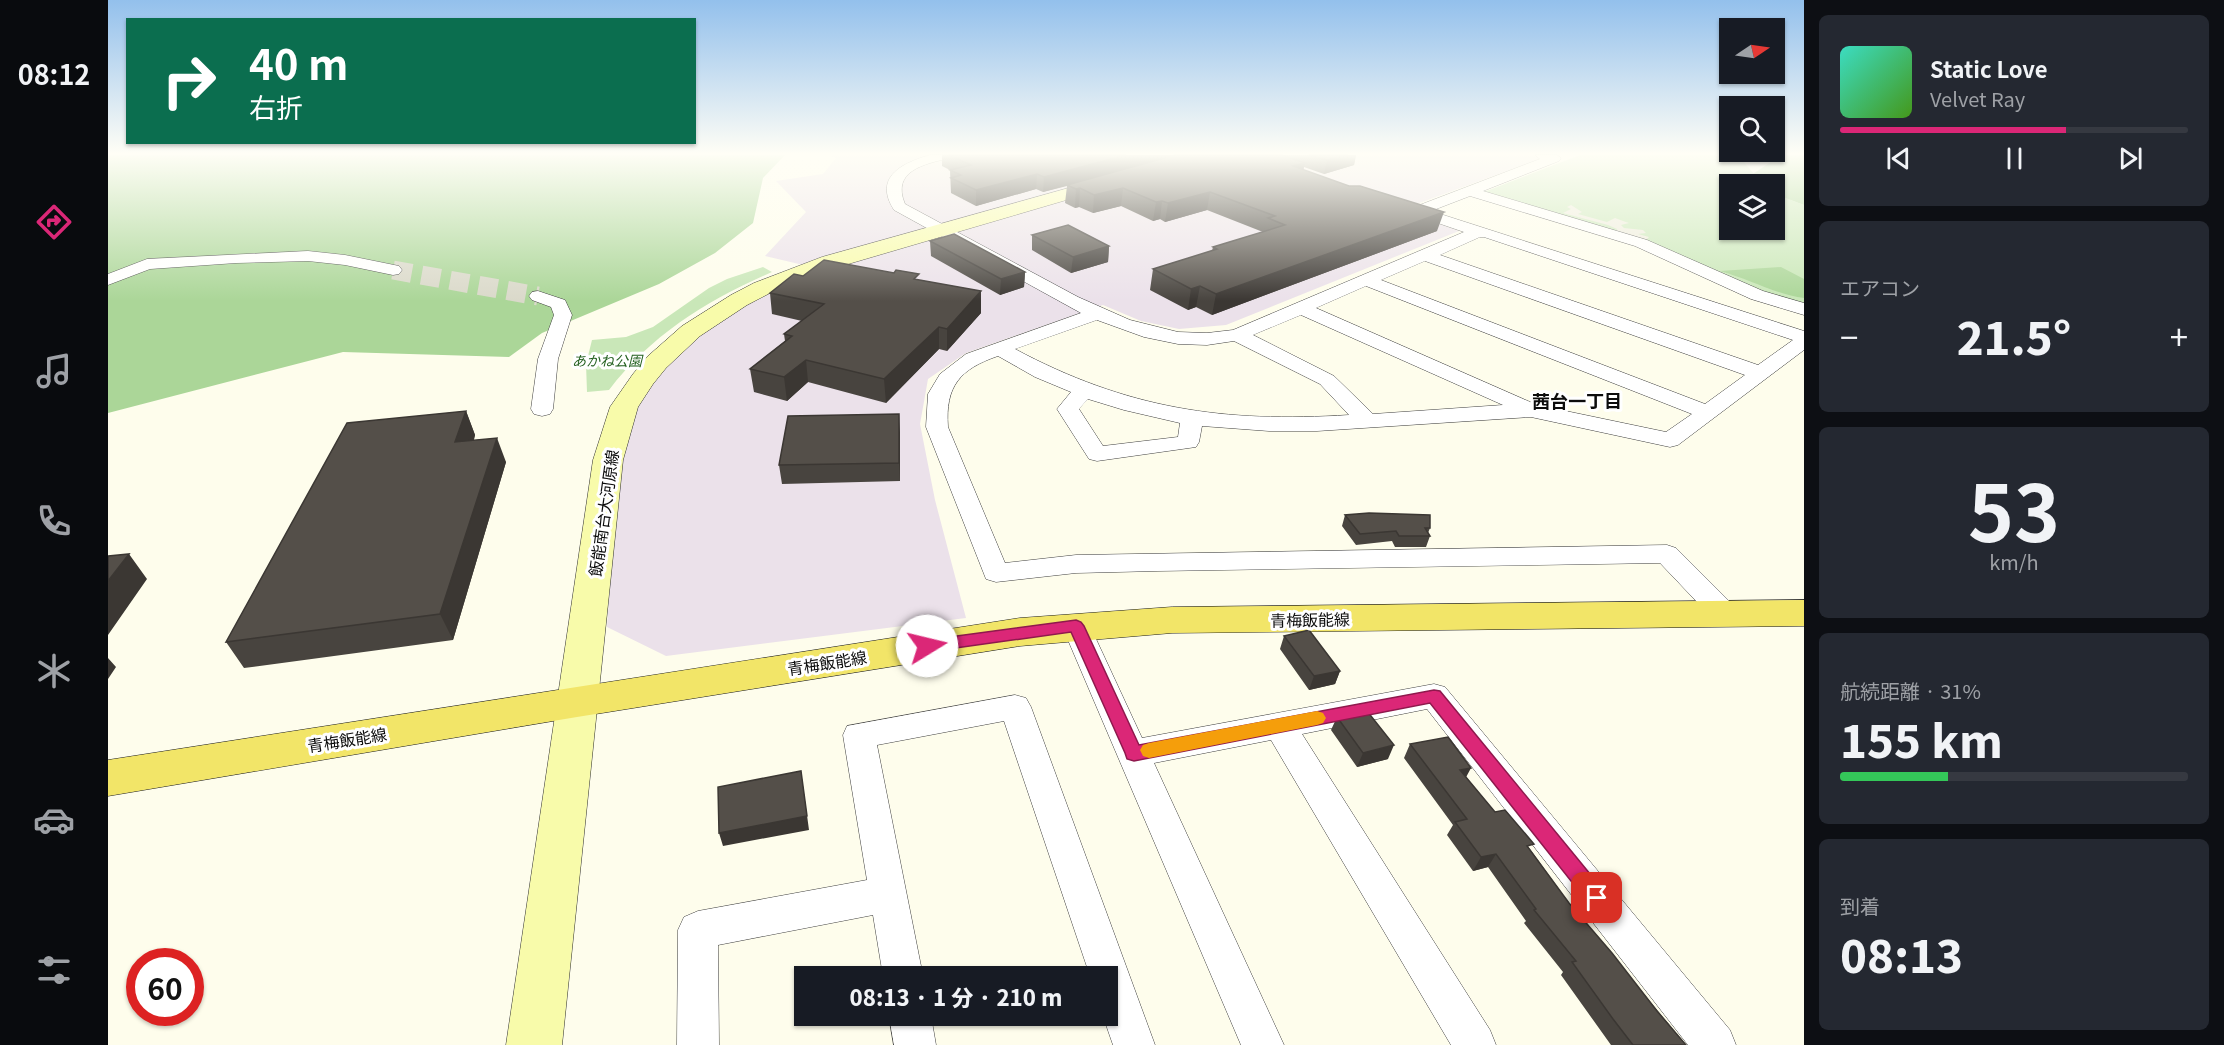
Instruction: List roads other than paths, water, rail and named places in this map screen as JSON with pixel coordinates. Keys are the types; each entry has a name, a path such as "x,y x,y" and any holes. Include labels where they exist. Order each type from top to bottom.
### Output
{"main road":[{"name":"青梅飯能線","path":"108,778 577,701 1020,632 1076,626 1195,620 1804,613"}],"street":[{"path":"897,204 899,207 1095,314 1160,336 1188,340 1215,340 1237,335 1474,234 1475,231"},
{"name":"飯能南台大河原線","path":"534,1045 608,460 624,407 657,362 691,331 762,288 830,262 1030,204"},
{"path":"1397,204 1804,339"},
{"path":"1418,211 1437,204"},
{"path":"1512,204 1641,243 1757,295 1804,309"},
{"path":"1425,255 1760,373"},
{"path":"108,280 147,264 236,258 308,256 345,260 393,270"},
{"path":"1366,280 1707,412"},
{"path":"538,296 559,304 563,315 548,359 542,409"},
{"path":"1301,308 1531,410 1670,440 1804,339"},
{"path":"1095,314 973,358 946,380 937,395 935,409 937,427 996,573 1076,564 1667,554 1725,614"},
{"path":"1237,335 1327,380 1367,422"},
{"path":"998,348 1031,369 1082,392 1137,408 1192,419 1245,425 1301,427 1531,410"},
{"path":"1082,392 1068,409 1097,454 1188,442 1192,419"},
{"path":"1076,626 1263,1045"},
{"path":"1134,753 1434,696 1716,1045"},
{"path":"901,966 859,735 1015,707 1134,1045"},
{"path":"1279,725 1474,1045"},
{"path":"698,1045 698,930 888,894"},
{"path":"912,1026 915,1045"}],"tunnel":[{"path":"393,270 538,296"}],"district":[{"name":"茜台一丁目","path":"1577,400"}],"park label":[{"name":"あかね公園","path":"607,360"}]}
